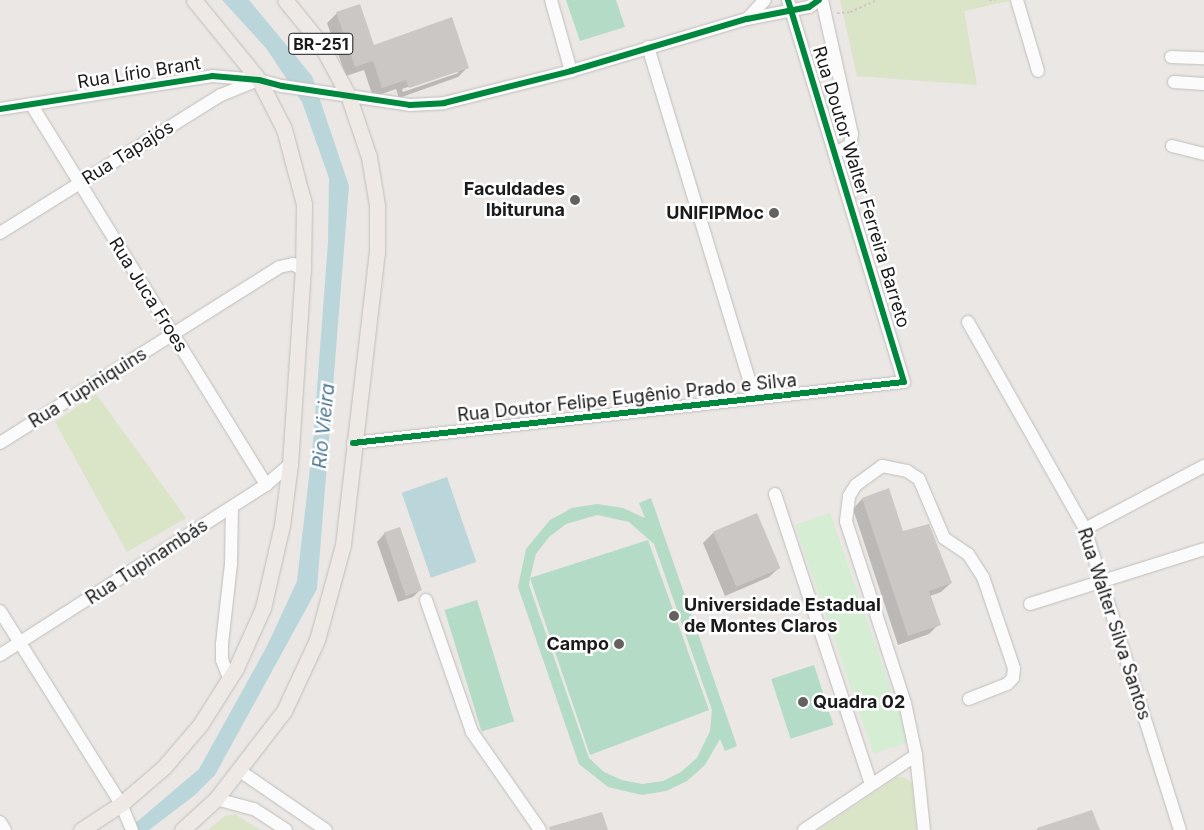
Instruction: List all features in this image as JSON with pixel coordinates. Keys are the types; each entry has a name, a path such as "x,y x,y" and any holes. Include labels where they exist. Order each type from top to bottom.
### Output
{"main road":[{"path":"81,830 127,817 164,767 200,724 229,678 263,608 282,525 290,464 303,270 304,204 284,129 259,80 194,0"},
{"name":"BR-251","path":"182,830 216,800 284,711 317,640 343,545 353,443 377,254 377,205 369,157 348,95 320,43 285,0"}],"street":[{"path":"551,0 571,71"},
{"path":"747,19 765,0"},
{"name":"Rua Lírio Brant","path":"0,108 212,76 259,80 282,86 410,105 444,102 571,71 747,19 789,4 809,7 821,0"},
{"name":"Rua Doutor Walter Ferreira Barreto","path":"821,0 826,13 852,134 850,145 835,153"},
{"path":"1017,0 1038,71"},
{"name":"Rua Doutor Walter Ferreira Barreto","path":"789,4 904,382"},
{"path":"648,48 756,399"},
{"path":"1171,57 1204,58"},
{"name":"Rua Tapajós","path":"0,234 222,95 259,80"},
{"path":"1174,82 1204,84"},
{"name":"Rua Juca Froes","path":"31,104 78,184 266,485"},
{"path":"827,124 841,126 850,118"},
{"path":"1172,146 1204,154"},
{"name":"Rua Tupiniquins","path":"0,443 279,267 293,264 303,270"},
{"name":"Rua Walter Silva Santos","path":"968,322 1085,529 1180,830"},
{"name":"Rua Doutor Felipe Eugênio Prado e Silva","path":"353,443 904,382"},
{"name":"Rua Tupinambás","path":"0,655 266,485 290,464"},
{"path":"924,830 916,755 894,664 846,521 849,496 865,475 882,466 891,466 907,471 919,479 944,538 968,554 978,565 1014,668 1013,678 1007,684 969,699"},
{"path":"1085,529 1204,466"},
{"path":"775,494 871,785"},
{"path":"229,678 222,660 222,644 231,564 232,507"},
{"path":"1030,604 1100,580 1204,549"},
{"path":"426,600 472,732 540,830"},
{"path":"0,611 127,817"},
{"path":"804,830 916,755"},
{"path":"240,770 326,830"},
{"path":"216,800 254,809 286,830"},
{"path":"0,822 5,830"}],"path":[{"path":"826,13 850,12 877,0"},
{"path":"989,0 995,0"}],"green space":[{"path":"566,0 616,0 625,27 580,41"},
{"path":"840,0 1009,1 964,11 977,85 857,76"},
{"path":"96,394 186,518 127,552 55,422"},
{"path":"651,498 737,746 725,751 720,739 705,765 687,781 666,791 642,795 608,787 579,764 518,587 526,549 550,520 572,508 597,504 623,508 645,518 639,503","holes":["597,515 629,522 654,544 712,710 710,731 697,758 681,772 663,781 642,784 622,780 604,772 589,758 529,585 536,554 549,537 566,524"]},
{"path":"830,513 909,742 874,754 795,525"},
{"name":"Campo","path":"648,540 709,710 590,755 530,578"},
{"path":"477,600 514,721 482,731 444,610"},
{"name":"Quadra 02","path":"814,665 833,725 791,739 771,679"},
{"path":"897,777 903,777 912,783 916,830 819,830"},
{"path":"235,814 260,830 208,830 225,816"}],"water":[{"name":"Rio Vieira","path":"222,0 249,0 312,76 349,186 317,589 215,775 195,795 149,830 123,830 139,820 199,769 267,646 297,581 313,442 328,242 329,178 302,102 266,48"},
{"path":"447,477 476,562 431,578 402,493"}],"building":[{"path":"360,4 374,45 452,17 469,68 409,88 406,80 382,88 373,61 355,67 336,12"},
{"path":"889,488 903,531 929,524 952,583 929,591 941,625 908,636 862,498"},
{"path":"757,513 780,568 736,587 713,532"},
{"path":"400,527 422,590 406,596 384,533"},
{"path":"1092,810 1100,830 1037,830 1037,828"},
{"path":"602,812 608,830 550,830 549,827"}],"cycle path":[{"path":"353,443 904,382 788,0"},
{"path":"0,109 212,76 259,80 282,86 410,105 444,103 571,71 747,19 809,7 819,0"}],"place":[{"name":"Faculdades Ibituruna","path":"575,200"},
{"name":"UNIFIPMoc","path":"774,213"},
{"name":"Universidade Estadual de Montes Claros","path":"674,616"},
{"name":"Campo","path":"619,644"},
{"name":"Quadra 02","path":"803,702"}]}
